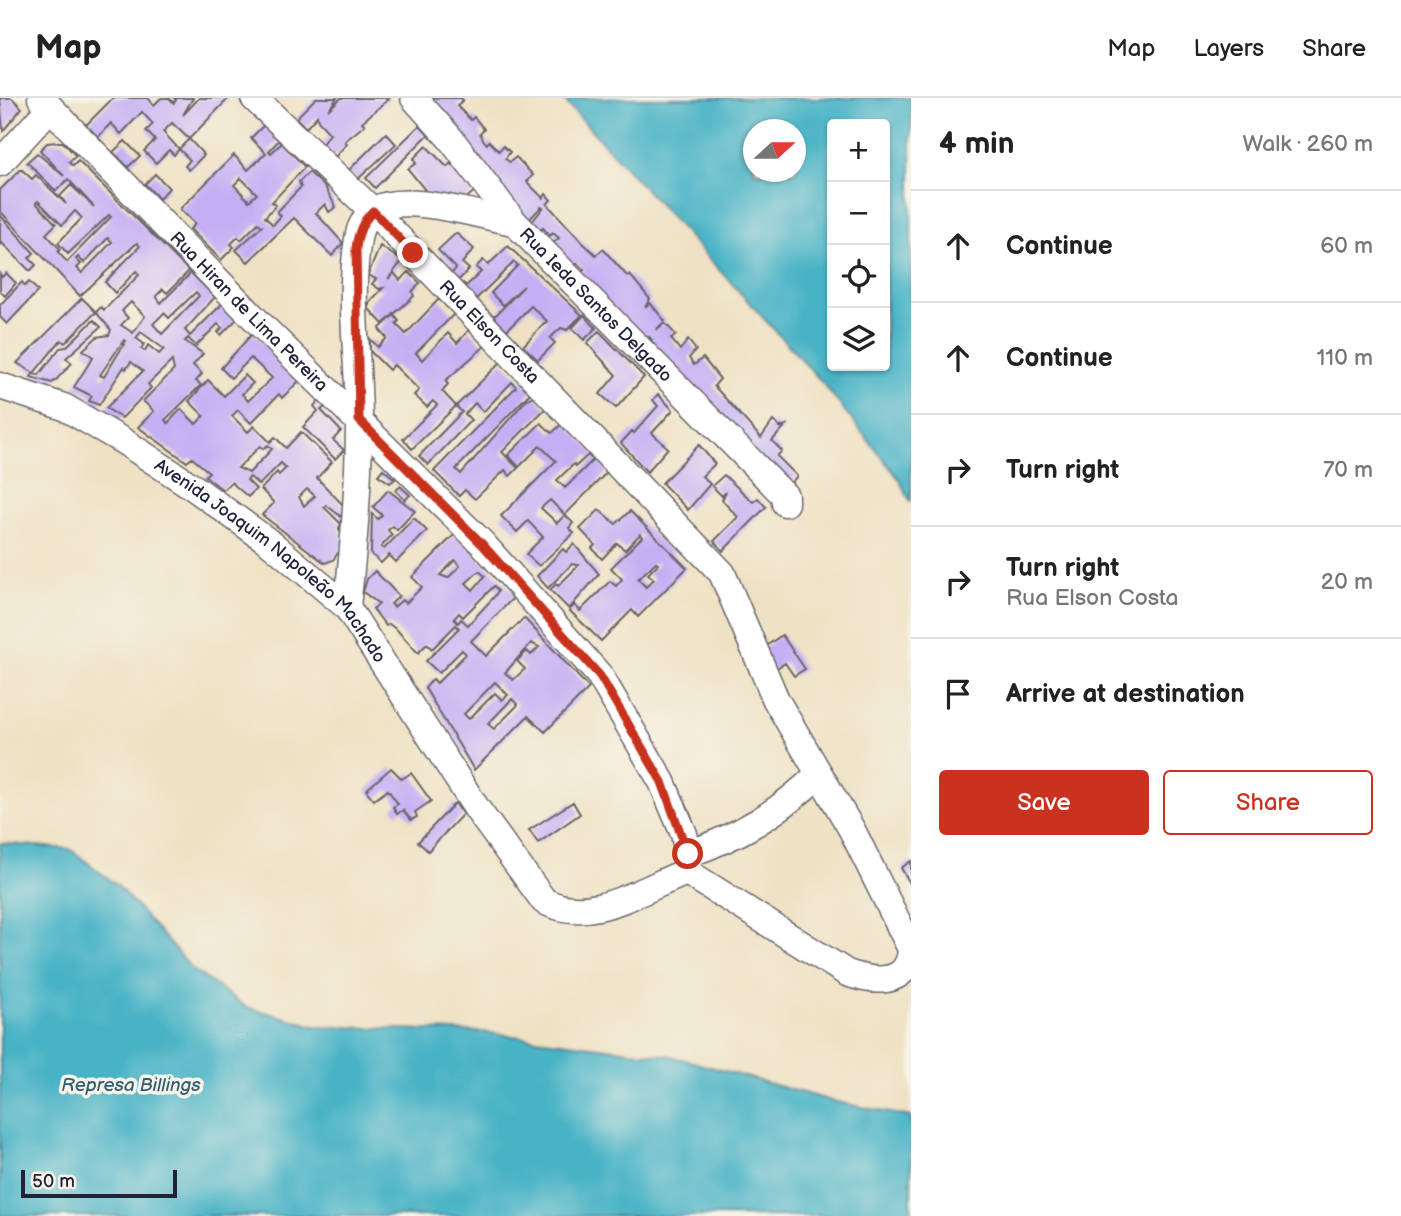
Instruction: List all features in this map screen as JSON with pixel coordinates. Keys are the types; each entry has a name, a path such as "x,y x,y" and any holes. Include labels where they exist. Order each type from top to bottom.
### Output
{"street":[{"name":"Rua Elson Costa","path":"254,98 373,211 722,573 764,676 819,774"},
{"name":"Rua Ieda Santos Delgado","path":"414,98 450,138 514,222 785,496 785,503"},
{"path":"0,163 45,103"},
{"name":"Rua Hiran de Lima Pereira","path":"45,103 482,544 600,676 662,782 688,863"},
{"path":"347,607 359,420 356,248 362,226 373,211 409,203 514,222"},
{"name":"Avenida Joaquim Napoleão Machado","path":"0,386 64,407 123,441 273,545 347,607 477,808 532,887 544,901 558,908 599,907 688,863 771,816 819,774"},
{"path":"688,863 847,973 870,981 894,978 908,966 911,950 869,862 819,774"}],"water":[{"path":"562,98 911,98 911,503 899,479 821,381"},
{"name":"Represa Billings","path":"0,843 70,849 118,886 192,969 246,1007 315,1026 482,1032 671,1056 832,1101 911,1117 911,1216 0,1216"}],"building":[{"path":"0,98 12,98 22,108 3,131"},
{"path":"113,98 148,98 154,105 161,98 169,98 174,103 174,98 193,98 183,115 199,98 229,98 189,139 172,123 163,132 179,149 174,155 169,150 156,163 144,151 155,140 146,131 153,124 142,112 121,134 111,123 98,137 86,125"},
{"path":"316,98 337,98 328,110 341,98 390,98 362,122 365,125 345,141 347,144 335,157 322,144 330,134 318,121 317,116 306,128 296,118"},
{"path":"427,98 463,100 457,106 471,120 474,117 484,129 480,133 484,141 487,144 489,141 499,151 503,146 510,152 505,159 510,162 516,157 533,175 527,182 543,198 546,194 551,200 547,204 583,243 596,255 603,249 628,277 630,275 650,299 645,307 650,303 665,321 656,330 665,323 676,335 671,339 680,350 688,340 696,350 689,358 694,365 703,358 720,379 714,386 761,438 773,421 780,427 786,425 772,441 782,451 777,456 797,476 786,489 647,345 652,340 649,337 642,344 578,276 584,270 577,263 572,268 551,245 559,238 553,233 550,236 543,228 538,232 531,223 543,208 527,222"},
{"path":"264,125 279,140 269,151 271,153 282,143 305,167 272,202 276,205 265,217 273,225 281,216 277,212 301,187 299,182 309,172 325,187 336,207 329,212 325,204 316,213 343,243 332,256 294,218 248,262 236,250 262,226 258,223 241,240 238,237 231,244 234,247 221,260 190,229 195,224 180,209 234,155 248,170 266,153 251,138","holes":["241,178 257,194 249,201 234,185"]},
{"path":"420,125 429,134 375,188 366,178"},
{"path":"386,133 396,144 357,180 348,171"},
{"path":"189,139 204,155 189,170 185,166 190,160 179,149"},
{"path":"125,141 140,156 128,167 113,152"},
{"path":"63,142 76,156 69,162 73,166 78,161 189,271 167,293 163,289 156,296 161,303 191,273 215,297 185,330 190,336 222,304 237,319 221,335 218,332 222,328 218,324 196,346 188,338 185,341 203,354 193,365 202,374 196,381 201,385 165,420 168,423 181,409 196,424 204,416 189,401 208,380 224,396 245,375 253,383 242,394 248,401 272,378 251,358 231,378 221,368 253,333 300,380 282,398 279,394 251,423 238,410 232,416 248,432 254,426 270,442 275,437 286,448 301,432 332,462 317,478 344,506 347,521 326,505 324,507 341,524 339,528 345,543 333,560 325,563 262,515 274,503 261,489 277,472 279,475 286,468 281,463 259,485 250,477 247,480 256,489 248,497 231,482 223,490 205,476 209,472 192,458 187,462 138,427 154,411 143,401 174,370 172,361 148,384 151,388 122,418 106,408 143,371 131,362 126,369 124,367 99,405 89,401 92,396 74,387 93,357 83,350 97,337 109,335 111,330 96,312 101,307 104,310 139,275 136,271 115,293 105,282 140,246 137,243 80,296 0,211 0,190 21,169 32,179 36,175 66,204 60,196 71,185 94,207 68,179 56,191 27,162 37,153 64,176 40,150 47,143","holes":["38,201 62,225 75,211 82,218 58,243 68,254 109,215 111,217 67,262 58,252 60,249 46,234 56,224 36,203","108,238 112,242 82,273 77,268 81,264 76,259 78,257 84,263","196,292 199,296 162,334 153,324 164,313 169,318","131,302 145,316 133,333 121,325 128,318 122,311","141,332 164,349 159,354 148,345 145,351 141,349 144,344 136,338","124,340 126,341 104,377 100,375","268,445 272,449 249,473 238,468 260,446 263,449","307,489 315,496 304,506 299,497"]},
{"path":"426,146 447,167 451,163 476,190 458,205 433,200 408,169 416,163 413,159"},
{"path":"155,174 169,188 159,199 145,184"},
{"path":"0,215 34,253 29,258 36,265 30,271 2,243 0,245"},
{"path":"456,233 474,249 462,263 469,269 457,282 451,275 456,268 438,250"},
{"path":"380,246 402,261 388,279 394,273 400,280 409,272 420,283 412,292 414,296 383,324 369,309 369,303 383,288 379,289 372,284 376,279 368,275"},
{"path":"508,246 582,315 567,330 561,328 550,338 555,343 538,360 523,346 547,321 531,306 507,330 491,315 496,315 524,286 503,305 491,293 518,265 514,262 475,300 461,285 463,283 466,286 481,272 476,267 483,260 488,265"},
{"path":"6,273 16,283 5,296 0,291 0,274 2,277"},
{"path":"22,282 25,286 29,282 38,291 7,324 0,317 0,305"},
{"path":"82,298 96,312 65,343 61,340 34,373 17,363"},
{"path":"439,299 454,314 416,353 422,360 448,333 457,343 469,330 485,346 445,381 448,384 442,391 456,406 412,449 403,439 437,405 433,401 427,407 414,395 419,390 394,365 389,370 370,351 370,339 378,347 387,338 379,329 394,315 399,321 396,324 406,334"},
{"path":"584,315 596,328 584,340 572,328"},
{"path":"94,320 101,327 66,358 72,363 56,380 52,383 31,377 33,374 39,375 60,348 66,347"},
{"path":"599,331 644,377 616,408 600,394 616,375 587,343"},
{"path":"502,361 532,391 456,469 461,474 527,399 535,396 546,408 502,452 518,468 510,476 505,470 475,499 465,490 459,496 434,471 516,387 512,382 483,412 475,403 465,414 471,420 428,465 419,456 462,412 456,406"},
{"path":"658,394 673,410 652,433 668,448 647,472 621,443 632,431 634,433 658,406 653,400"},
{"path":"319,401 325,407 321,410 341,431 333,440 344,450 335,459 303,427 318,411 314,406"},
{"path":"564,422 595,454 591,458 588,455 576,466 574,464 557,480 565,488 597,456 610,469 565,515 573,523 569,528 574,533 539,566 526,554 543,537 528,521 517,532 501,516 556,461 540,446 519,467 508,455 541,423 552,433","holes":["550,500 565,515 557,523 541,508"]},
{"path":"699,445 715,464 702,476 710,484 688,510 662,483"},
{"path":"383,469 395,479 390,483 378,475"},
{"path":"724,475 753,502 758,498 766,507 723,551 714,541 738,517 722,500 726,492 722,496 712,486"},
{"path":"400,486 410,495 405,500 396,491"},
{"path":"388,490 415,511 397,530 393,526 388,530 392,535 381,547 384,549 414,518 427,531 396,562 389,555 381,563 371,554 372,514 378,519 382,515 373,507"},
{"path":"599,510 616,524 630,511 687,568 638,617 632,610 601,641 569,610 575,605 580,611 610,581 616,586 622,579 611,568 642,537 640,534 625,550 617,543 602,559 592,548 595,545 580,529","holes":["656,562 658,564 648,574 654,579 646,587 638,579"]},
{"path":"455,534 516,595 471,641 486,656 524,618 589,688 545,732 528,716 474,770 425,688 433,679 437,683 466,654 462,650 439,673 426,661 459,628 456,625 432,649 427,644 418,653 397,630 389,624 386,626 373,609 379,604 363,592 367,579 375,571 399,596 391,604 394,607 402,600 406,603 422,587 412,577","holes":["455,560 460,566 448,578 440,575","479,571 485,576 473,590 466,583","494,586 498,591 468,625 461,619 458,623 454,619 459,613 463,617","531,643 539,647 531,655 527,651 517,661 525,669 513,680 505,673","495,682 508,695 502,700 495,693 469,719 464,714","512,699 518,705 494,729 488,724"]},
{"path":"574,544 599,574 569,609 550,590 556,584 558,586 579,565 572,564 548,588 537,576 563,549 566,552"},
{"path":"782,635 805,669 794,676 785,663 772,671 759,651"},
{"path":"391,768 402,779 411,773 431,801 415,812 417,817 411,820 403,810 397,814 393,807 398,804 388,790 374,800 366,790"},
{"path":"573,802 580,814 538,843 529,830"},
{"path":"455,803 463,814 428,851 418,842"},
{"path":"911,861 911,885 901,868"}],"route":[{"path":"413,253 373,211 362,226 356,248 359,420 482,544 600,676 662,782 684,834 688,854"}]}
